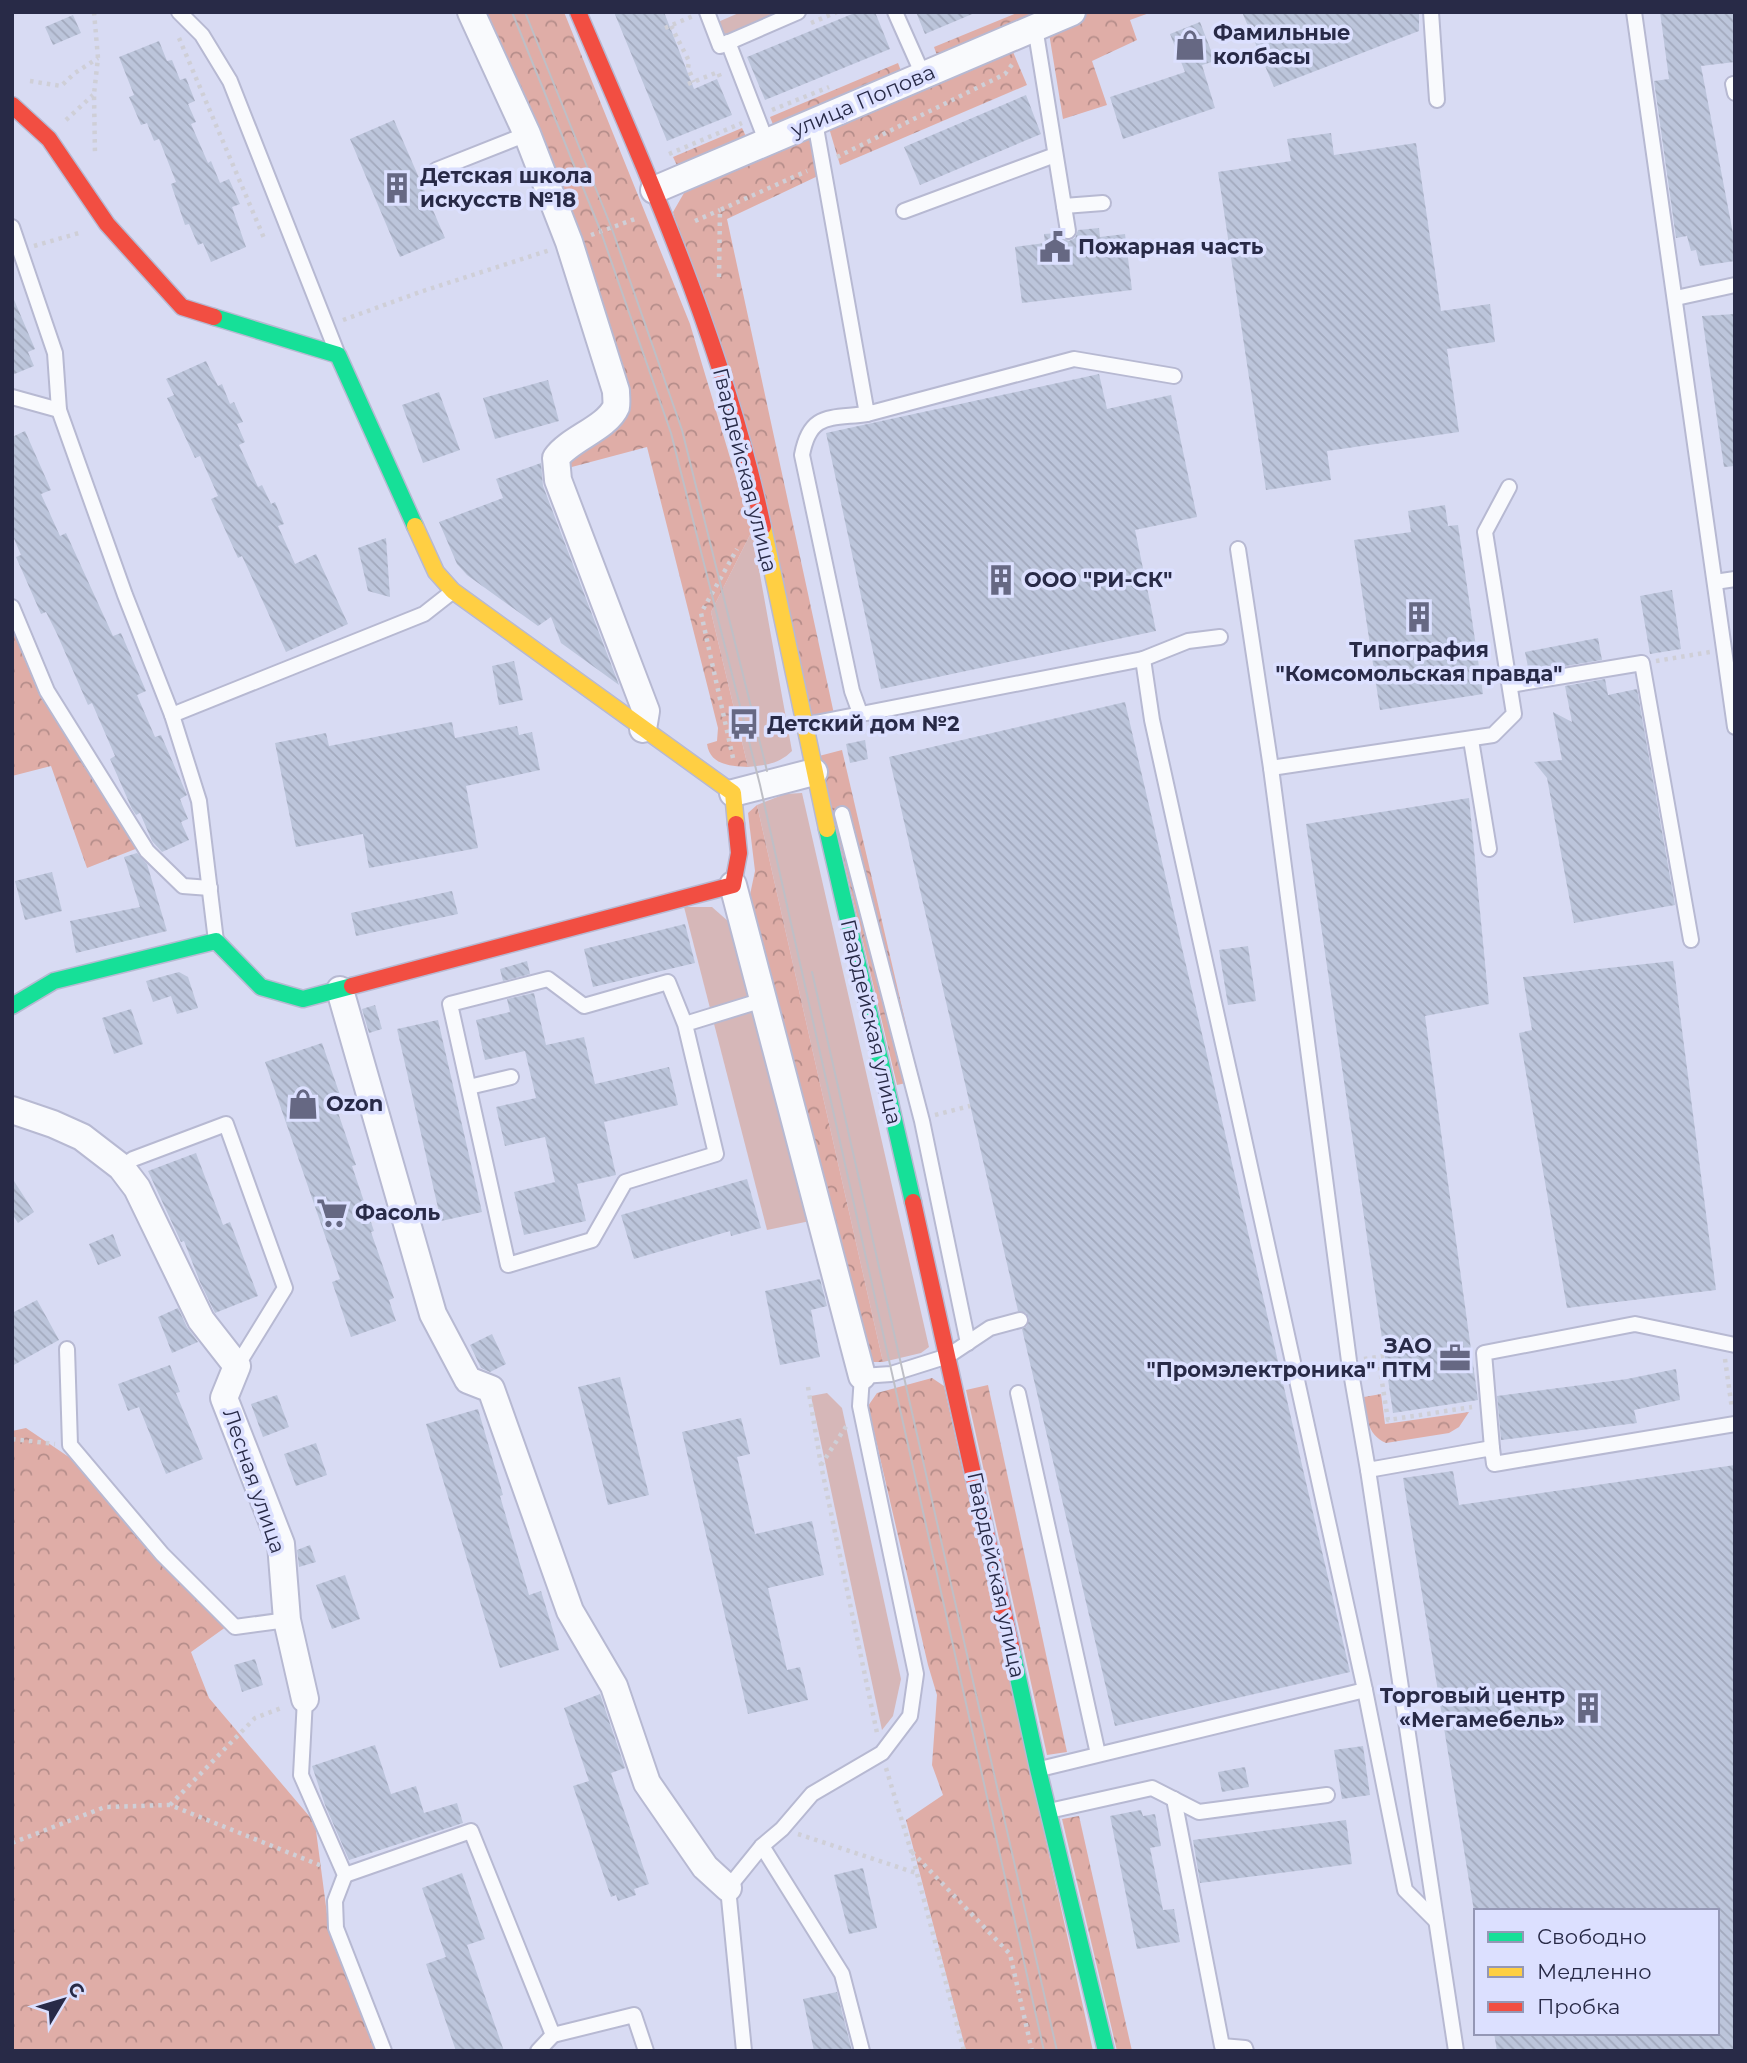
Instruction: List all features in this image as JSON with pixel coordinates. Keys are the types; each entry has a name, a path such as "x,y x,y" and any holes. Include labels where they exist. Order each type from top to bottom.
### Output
{"street":[{"path":"471,12 527,134 569,242 616,391 617,406 610,416 562,450 556,458 558,480 646,711 643,729"},
{"name":"Гвардейская улица","path":"578,12 654,190 704,319 731,401 815,727 814,772 948,1356 1038,1769 1107,2051"},
{"name":"улица Попова","path":"654,190 1072,12"},
{"path":"12,105 49,138 107,224 183,307 338,355 436,572 453,591 725,787 739,853 733,885 862,1376"},
{"path":"725,787 814,772"},
{"path":"12,1006 54,981 216,941 261,987 303,999 733,885"},
{"path":"340,990 433,1314 468,1380 491,1390 570,1611 614,1686 647,1783 705,1867 728,1888"},
{"path":"12,1110 82,1137 121,1167 137,1188 201,1320 237,1366"},
{"name":"Лесная улица","path":"237,1366 224,1398 281,1544 287,1620 305,1699"}],"lane":[{"path":"179,12 202,35 230,81 338,355"},
{"path":"707,12 720,46 798,12"},
{"path":"895,12 923,75"},
{"path":"1431,12 1437,100"},
{"path":"1634,12 1735,727"},
{"path":"1035,27 1068,232"},
{"path":"728,42 767,143"},
{"path":"815,122 867,414"},
{"path":"436,170 527,134"},
{"path":"904,211 1055,155"},
{"path":"1064,206 1103,203"},
{"path":"12,227 55,353 58,410 172,715 198,801 216,941"},
{"path":"1676,298 1735,285"},
{"path":"860,713 852,691 802,455 806,435 820,420 867,414 1074,359 1174,376"},
{"path":"12,397 58,410"},
{"path":"1271,768 1471,740 1493,735 1514,714 1485,533 1509,487"},
{"path":"1238,549 1271,768 1349,1361 1456,2051"},
{"path":"1715,582 1735,579"},
{"path":"172,715 424,614 453,591"},
{"path":"12,607 47,691 148,851 183,886 210,888"},
{"path":"815,727 860,713 1143,659 1188,641 1220,637"},
{"path":"1143,659 1152,720 1365,1690 1405,1890 1435,1920"},
{"path":"1510,685 1642,663 1691,940"},
{"path":"1471,740 1489,849"},
{"path":"839,800 922,1121 968,1343"},
{"path":"548,979 584,1006 668,982 685,1024 716,1154 625,1182 592,1240 509,1265 450,1004 548,979"},
{"path":"685,1024 763,1000"},
{"path":"469,1087 511,1077"},
{"path":"121,1167 132,1158 226,1124 285,1287 237,1366"},
{"path":"744,2051 728,1888 762,1846 782,1829 812,1794 882,1753 911,1716 916,1674 860,1406 862,1376 891,1374 948,1356 990,1328 1020,1320"},
{"path":"1729,1344 1635,1324 1484,1353 1487,1404 1494,1464 1734,1424"},
{"path":"67,1349 70,1445 162,1554 235,1627 287,1620"},
{"path":"1018,1393 1098,1754"},
{"path":"1368,1470 1492,1448"},
{"path":"1038,1769 1365,1690"},
{"path":"305,1699 301,1775 345,1875 335,1901 336,1928 384,2051"},
{"path":"1049,1811 1152,1788 1199,1812 1327,1795"},
{"path":"1174,1799 1222,2046 1245,2048 1246,2051"},
{"path":"345,1875 471,1831 553,2035"},
{"path":"762,1846 842,1974 862,2051"},
{"path":"538,2051 553,2035 634,2015 646,2051"}],"path":[{"path":"94,12 98,58 94,94 95,158"},
{"path":"695,12 696,15 668,27 689,61 691,83 719,72 723,82"},
{"path":"830,12 834,22"},
{"path":"177,32 264,238"},
{"path":"680,55 686,54"},
{"path":"688,224 824,164 1005,74 1017,57"},
{"path":"20,84 28,81 61,86 75,72 98,58"},
{"path":"190,89 199,85"},
{"path":"49,138 70,114 94,94"},
{"path":"736,113 740,124"},
{"path":"235,191 243,188"},
{"path":"719,278 720,210"},
{"path":"20,251 107,224"},
{"path":"325,326 612,229"},
{"path":"725,787 734,757 701,613 739,545"},
{"path":"1642,663 1724,649"},
{"path":"932,1115 970,1106"},
{"path":"1729,1344 1734,1424"},
{"path":"1384,1356 1367,1359 1368,1365 1379,1363 1388,1420 1487,1404"},
{"path":"808,1387 821,1465 882,1753 964,2051"},
{"path":"821,1465 860,1406"},
{"path":"12,1439 70,1445"},
{"path":"170,1805 254,1718 305,1699"},
{"path":"12,1843 105,1807 170,1805 345,1875"},
{"path":"782,1829 917,1873"},
{"path":"911,1852 1010,1954 1032,2051"}],"shaded area":[{"path":"741,12 785,12 725,38 718,22"},
{"path":"752,531 792,751 777,761 748,767 711,612"},
{"path":"802,793 929,1347 921,1353 883,1362 757,805 785,794"},
{"path":"684,907 712,907 738,930 810,1221 767,1230"},
{"path":"827,1393 842,1408 901,1679 893,1716 882,1730 811,1396"}],"green space":[{"path":"480,12 564,12 690,324 752,531 711,612 748,767 722,763 709,751 707,744 717,741 718,728 647,447 568,468 568,453 615,423"},
{"path":"1019,12 1057,12 939,61 934,47"},
{"path":"1083,12 1152,12 1130,20 1137,40 1092,61 1107,105 1063,119 1048,27"},
{"path":"1011,47 1027,85 840,165 829,128"},
{"path":"898,63 904,79 776,132 770,117"},
{"path":"742,128 750,145 681,174 673,157"},
{"path":"810,132 820,175 727,219 834,714 812,718 673,212 684,193"},
{"path":"12,625 39,692 138,848 87,868 51,766 12,776"},
{"path":"842,750 919,1080 897,1085 819,756"},
{"path":"757,805 883,1362 872,1362 864,1347 747,909 755,871 748,813"},
{"path":"932,1378 944,1386 1093,2051 966,2051 906,1820 943,1795 932,1765 937,1695 868,1406 877,1393"},
{"path":"988,1385 1067,1752 1047,1755 966,1390"},
{"path":"1381,1394 1385,1424 1469,1412 1459,1427 1449,1433 1386,1443 1371,1429 1364,1397"},
{"path":"26,1428 97,1476 230,1624 191,1652 209,1698 315,1823 329,1929 375,2051 12,2051 12,1431"},
{"path":"1079,1816 1132,2051 1117,2051 1062,1819"}],"building":[{"path":"614,12 664,12 694,89 717,79 732,115 667,141"},
{"path":"857,12 875,12 890,49 765,100 747,57"},
{"path":"916,12 977,12 925,34"},
{"path":"1242,12 1419,12 1419,31 1274,87"},
{"path":"1660,12 1735,12 1735,62 1701,66 1735,244 1735,261 1700,266 1696,250 1691,251 1687,236 1676,238 1654,81 1669,79"},
{"path":"73,15 81,33 53,45 45,27"},
{"path":"1200,22 1215,61 1202,65 1215,108 1123,139 1110,97 1185,72 1170,34"},
{"path":"159,41 167,61 172,60 180,80 186,78 195,101 188,104 196,122 191,124 208,163 211,161 220,183 229,179 240,204 232,207 246,247 211,262 203,243 198,245 189,224 185,225 171,184 176,182 159,139 154,141 147,123 141,125 129,97 134,95 119,57"},
{"path":"1026,95 1041,134 920,185 904,147"},
{"name":"Детская школа искусств №18","path":"394,120 445,238 400,257 350,139"},
{"path":"1331,133 1334,155 1416,143 1441,311 1490,304 1495,342 1447,349 1459,432 1327,451 1331,480 1266,490 1218,172 1291,161 1287,139"},
{"path":"1099,228 1100,237 1125,234 1132,290 1022,303 1015,247 1045,243 1044,234 1058,233 1061,238 1069,241 1075,238 1078,230"},
{"path":"12,295 35,349 28,352 34,366 12,375"},
{"path":"1735,314 1735,466 1724,467 1702,316"},
{"path":"206,361 218,386 222,384 230,404 234,402 243,422 237,424 245,442 239,445 258,487 262,485 271,504 275,502 284,524 278,526 295,564 316,554 348,624 286,652 242,556 238,558 211,499 218,496 200,456 195,458 167,398 174,395 166,379"},
{"name":"ООО \"РИ-СК\"","path":"1099,374 1107,409 1171,395 1197,517 1135,530 1156,631 881,689 826,433"},
{"path":"548,380 559,421 495,439 483,398"},
{"path":"439,392 460,450 423,463 402,405"},
{"path":"25,431 51,490 41,494 60,536 66,533 113,636 121,633 146,691 137,695 155,737 161,735 187,795 180,799 188,819 181,822 189,840 162,852 152,841 140,813 136,815 132,809 110,759 115,756 92,703 88,705 57,634 46,612 41,614 16,557 21,555 12,534 12,437"},
{"path":"541,463 543,486 619,685 561,643 551,617 538,626 467,575 457,564 439,522 503,498 496,479"},
{"name":"Типография \"Комсомольская правда\"","path":"1445,505 1448,526 1458,525 1483,694 1380,710 1354,540 1411,532 1408,511"},
{"path":"386,538 390,597 368,591 358,548"},
{"path":"1672,590 1681,649 1650,654 1640,596"},
{"path":"1598,638 1602,660 1529,672 1525,652"},
{"path":"514,661 523,700 499,705 492,666"},
{"path":"1605,679 1608,695 1637,689 1675,905 1574,923 1547,778 1534,762 1562,760 1553,712 1572,722 1565,686"},
{"path":"1125,702 1350,1672 1115,1726 1022,1329 1027,1326 1029,1318 1026,1313 1018,1311 889,757"},
{"path":"452,722 455,738 517,726 519,735 532,732 540,770 466,786 478,848 369,868 363,834 296,847 275,743 326,733 329,746"},
{"path":"865,740 868,759 850,763 846,744"},
{"path":"1469,798 1489,1004 1425,1016 1478,1400 1393,1413 1306,824"},
{"path":"137,853 147,864 167,931 76,953 70,921 140,907 124,857"},
{"path":"52,872 62,911 25,920 15,881"},
{"path":"452,891 458,914 356,936 351,913"},
{"path":"685,924 695,963 593,987 584,949"},
{"path":"1248,946 1256,1001 1228,1005 1219,950"},
{"path":"527,961 530,974 503,981 500,969"},
{"path":"1673,961 1716,1290 1567,1308 1519,1033 1532,1030 1523,977"},
{"path":"179,972 188,977 198,1008 177,1014 171,996 153,1002 146,981"},
{"path":"534,993 546,1045 584,1037 595,1084 669,1067 678,1105 604,1122 616,1175 577,1184 586,1221 524,1235 514,1192 555,1182 545,1137 505,1146 496,1107 536,1098 525,1051 485,1060 476,1020 510,1012 507,999"},
{"path":"375,1005 382,1029 369,1033 362,1009"},
{"path":"131,1009 143,1044 114,1054 102,1018"},
{"path":"438,1020 482,1212 441,1221 397,1029"},
{"path":"322,1043 340,1095 333,1098 356,1165 352,1166 394,1298 389,1300 396,1321 351,1337 332,1282 340,1279 265,1062"},
{"path":"196,1153 223,1225 230,1222 258,1296 215,1313 184,1241 181,1242 148,1171"},
{"path":"12,1178 34,1212 18,1223 12,1214"},
{"path":"747,1179 761,1228 731,1236 730,1231 634,1259 621,1215"},
{"path":"113,1234 121,1256 98,1265 89,1244"},
{"path":"820,1279 827,1306 811,1310 820,1357 780,1365 765,1291"},
{"path":"37,1300 59,1340 12,1366 12,1313"},
{"path":"178,1308 198,1342 172,1353 158,1317"},
{"path":"492,1334 506,1364 490,1372 481,1368 470,1345"},
{"path":"170,1365 180,1392 176,1393 203,1459 166,1474 139,1407 128,1411 118,1384"},
{"path":"1676,1369 1680,1400 1634,1410 1637,1423 1501,1440 1497,1396 1627,1379"},
{"path":"620,1377 649,1495 608,1505 578,1387"},
{"path":"277,1395 289,1427 263,1437 251,1404"},
{"path":"478,1409 529,1595 541,1591 559,1650 500,1668 426,1424"},
{"path":"741,1418 750,1454 737,1457 755,1534 812,1521 824,1575 768,1588 787,1670 800,1667 808,1700 748,1714 682,1432"},
{"path":"316,1443 327,1475 296,1486 284,1454"},
{"name":"Торговый центр «Мегамебель»","path":"1735,1465 1735,2051 1497,2051 1494,2035 1719,2035 1719,1909 1474,1911 1403,1478 1453,1471 1459,1505"},
{"path":"310,1545 316,1562 299,1567 297,1550"},
{"path":"345,1575 360,1619 332,1629 316,1585"},
{"path":"255,1659 263,1685 242,1692 234,1665"},
{"path":"600,1694 625,1768 611,1773 649,1884 634,1889 636,1895 618,1901 616,1895 611,1897 573,1786 589,1781 564,1708"},
{"path":"375,1745 391,1794 416,1786 424,1813 457,1803 463,1823 349,1860 325,1805 312,1766"},
{"path":"1363,1746 1370,1795 1342,1799 1334,1750"},
{"path":"1245,1767 1249,1787 1222,1792 1218,1772"},
{"path":"1141,1810 1143,1816 1155,1814 1161,1846 1150,1848 1163,1910 1174,1909 1180,1942 1137,1949 1110,1816"},
{"path":"1346,1820 1352,1864 1200,1883 1193,1840"},
{"path":"863,1868 877,1928 849,1934 834,1875"},
{"path":"462,1873 485,1939 467,1945 504,2051 456,2051 426,1964 446,1957 422,1888"},
{"path":"837,1992 852,2051 814,2051 803,1999"}],"tram line":[{"path":"512,12 601,232 671,433 760,785 1044,2051"},
{"path":"525,12 612,229 682,430 767,771"},
{"path":"812,972 1057,2051"}],"traffic: fast":[{"path":"214,317 338,355 415,526"},
{"path":"827,829 913,1202"},
{"path":"12,1006 54,981 216,941 261,987 303,999 352,986"},
{"path":"1012,1650 1106,2051"}],"traffic: slow":[{"path":"415,526 436,572 453,591 733,793 736,824"},
{"path":"763,527 827,829"}],"traffic: jam":[{"path":"578,12 658,201 707,329 747,460 763,527"},
{"path":"12,105 49,139 107,224 182,307 214,317"},
{"path":"352,986 733,885 739,853 736,824"},
{"path":"913,1202 1012,1650"}],"place":[{"name":"Фамильные колбасы","path":"1190,45"},
{"name":"Детская школа искусств №18","path":"397,188"},
{"name":"Пожарная часть","path":"1055,247"},
{"name":"ООО \"РИ-СК\"","path":"1001,580"},
{"name":"Типография \"Комсомольская правда\"","path":"1419,617"},
{"name":"Детский дом №2","path":"744,724"},
{"name":"Ozon","path":"303,1104"},
{"name":"Фасоль","path":"332,1213"},
{"name":"ЗАО \"Промэлектроника\" ПТМ","path":"1455,1358"},
{"name":"Торговый центр «Мегамебель»","path":"1588,1708"}]}
